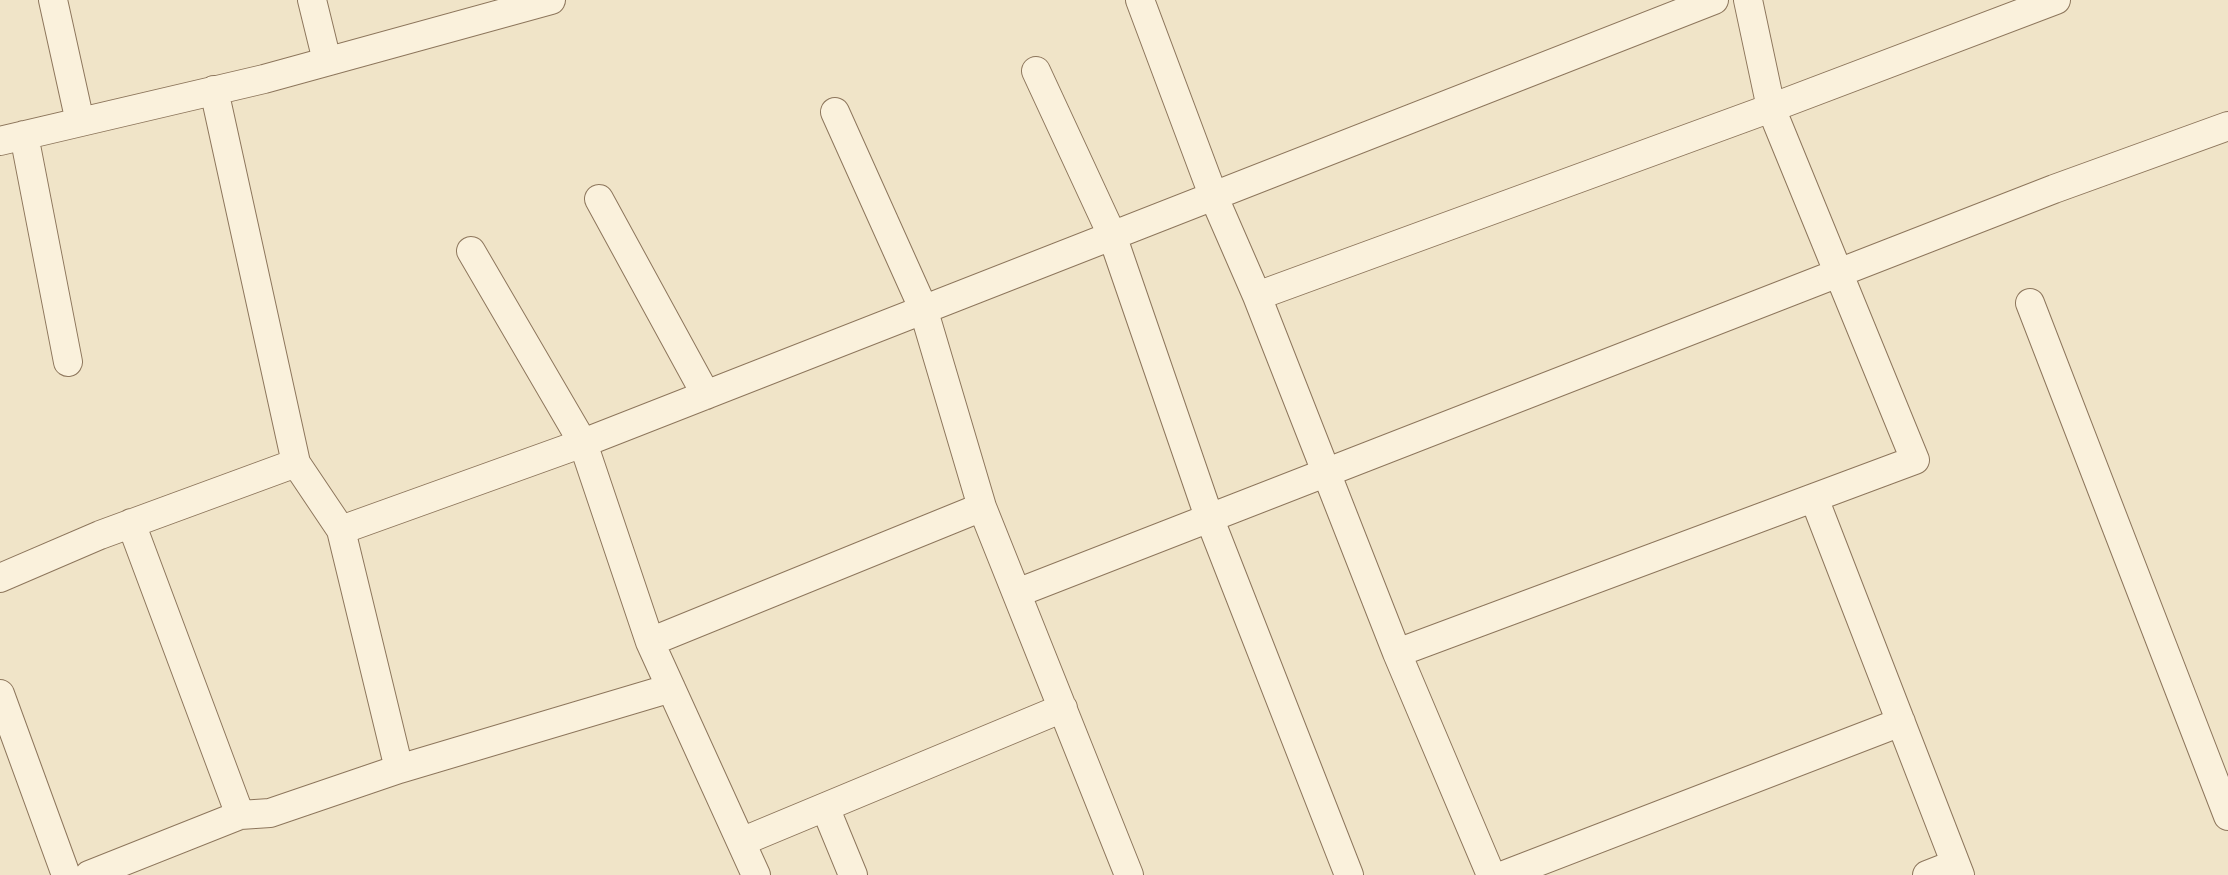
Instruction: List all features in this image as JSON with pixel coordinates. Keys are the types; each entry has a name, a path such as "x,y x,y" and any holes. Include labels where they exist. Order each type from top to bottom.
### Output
{"street":[{"path":"53,0 80,122"},
{"path":"312,0 327,62"},
{"path":"68,362 12,138 327,62 551,0"},
{"path":"1140,0 1213,195 1257,296 1396,653 1491,875"},
{"path":"341,530 583,443 923,308 1714,0"},
{"path":"1396,653 1915,460 1771,108 1748,0"},
{"path":"1257,296 1771,108 2056,0"},
{"path":"1036,71 1112,235 1209,518 1350,875"},
{"path":"214,90 296,462 341,530 400,769"},
{"path":"834,112 923,308 982,507 1129,875"},
{"path":"1017,593 2054,189 2228,126"},
{"path":"599,199 706,395"},
{"path":"471,251 583,443 650,642 756,875"},
{"path":"2030,303 2228,816"},
{"path":"0,578 131,523 296,462"},
{"path":"1814,498 1957,870 1927,875"},
{"path":"650,642 982,507"},
{"path":"131,523 240,815"},
{"path":"89,875 240,815 270,814 400,769 671,688"},
{"path":"0,694 66,875"},
{"path":"741,842 1063,708"},
{"path":"1504,875 1901,722"},
{"path":"824,807 853,875"}]}
